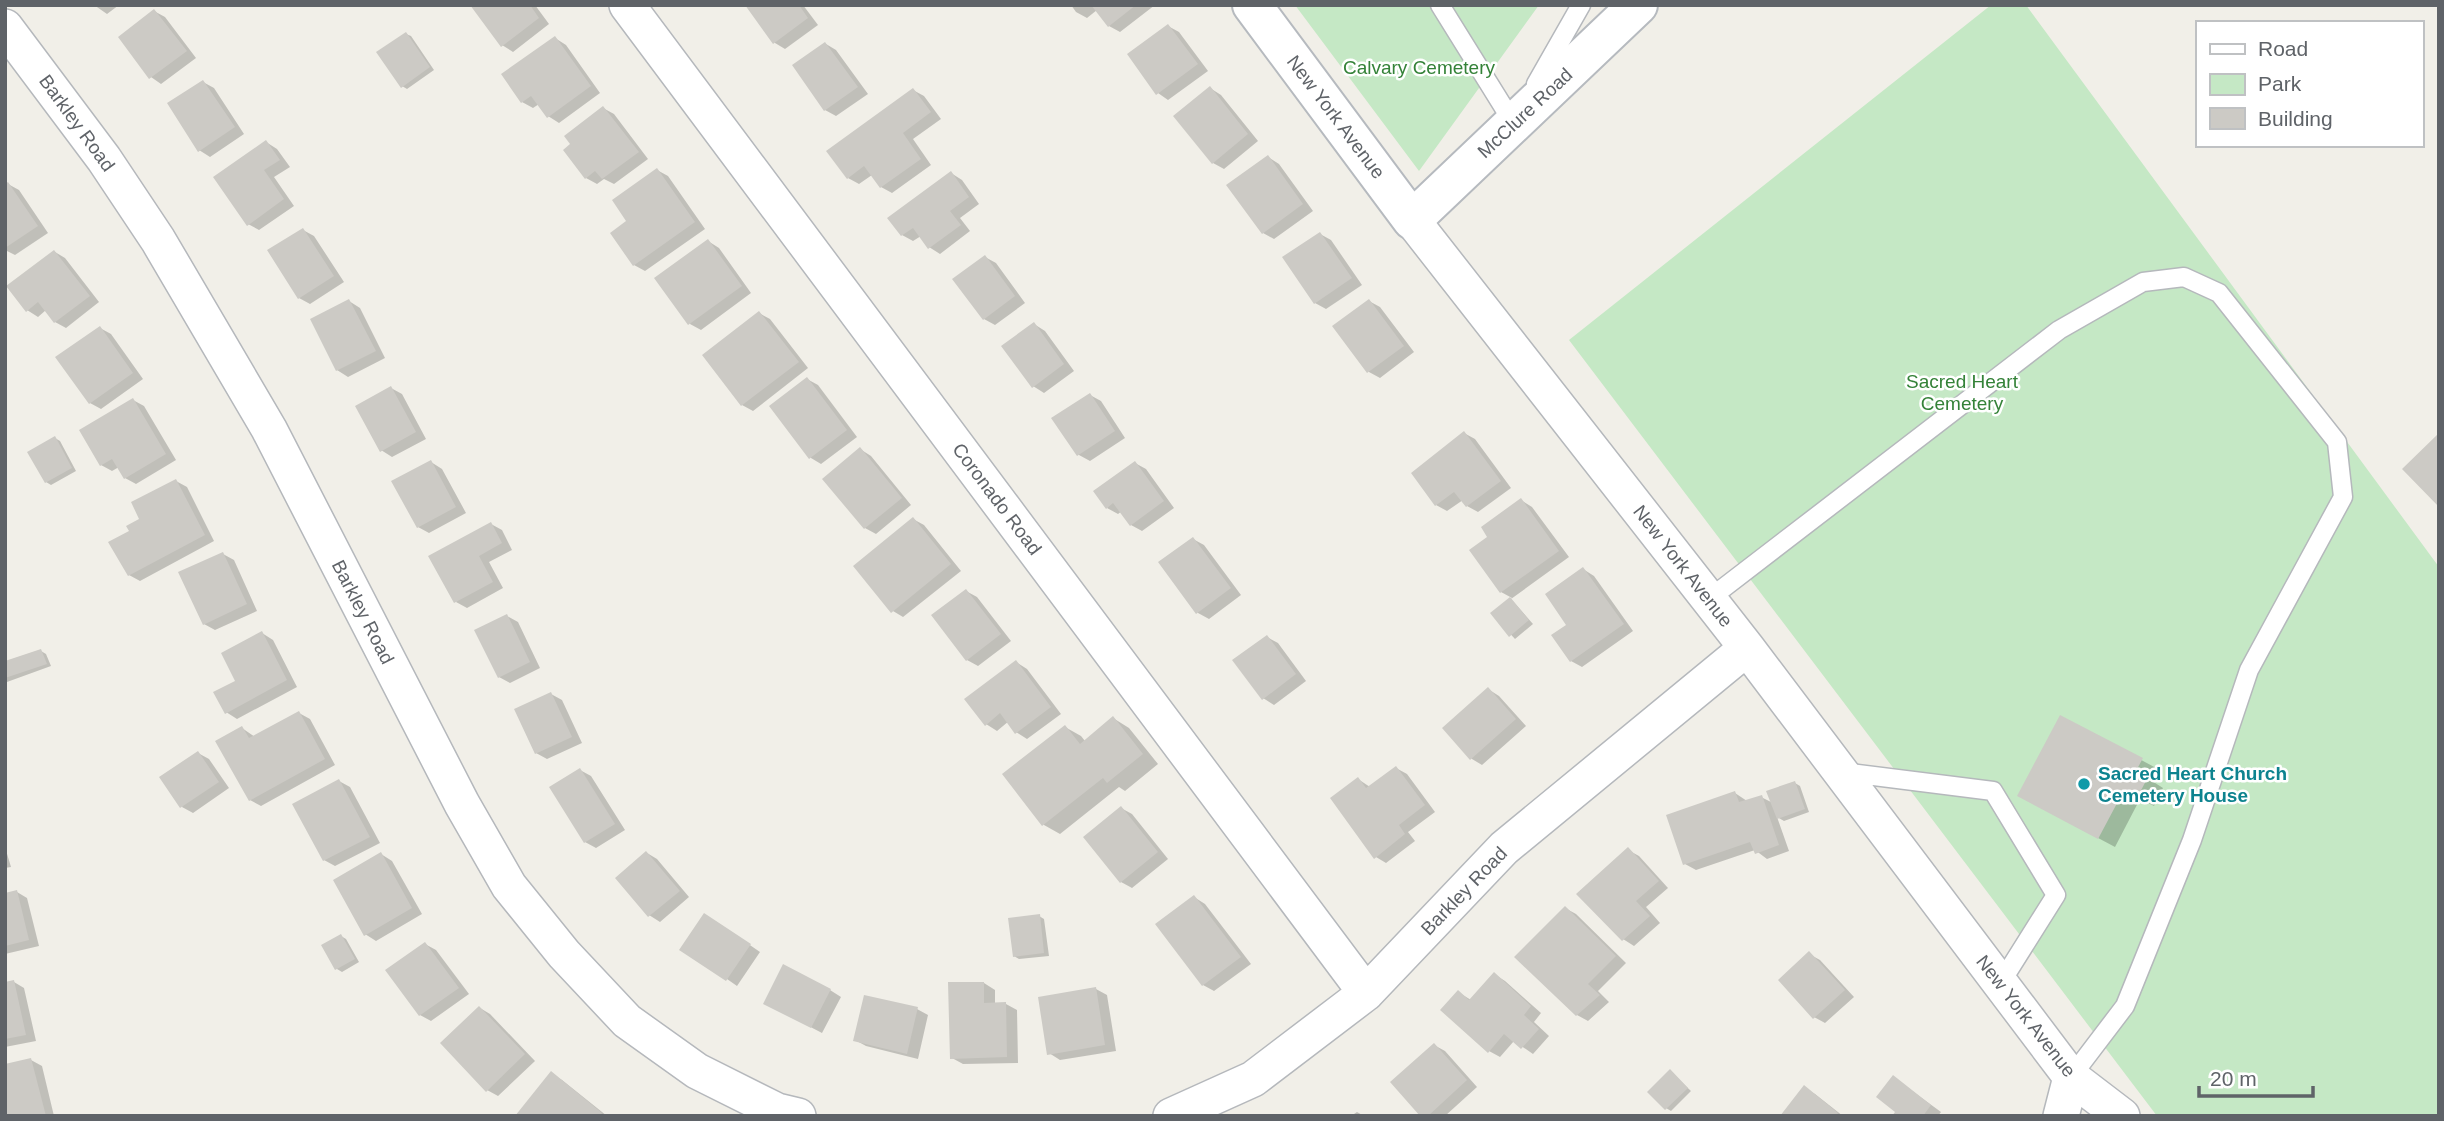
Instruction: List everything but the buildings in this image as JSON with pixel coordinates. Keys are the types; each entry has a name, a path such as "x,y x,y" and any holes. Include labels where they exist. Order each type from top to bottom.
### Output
{"street":[{"name":"Coronado Road","path":"627,5 1366,993"},
{"name":"New York Avenue","path":"1252,5 1412,220 1747,648 2071,1077 2122,1116"},
{"name":"McClure Road","path":"1412,220 1638,5"},
{"name":"Barkley Road","path":"5,27 104,159 158,240 269,429 462,804 509,886 564,954 626,1021 697,1071 777,1111 798,1116"},
{"name":"Barkley Road","path":"1171,1116 1253,1079 1366,993 1504,848 1747,648"},
{"path":"2061,1116 2071,1077"}],"lane":[{"path":"1440,5 1514,124 1581,5"},
{"path":"1709,599 2059,330 2143,282 2184,277 2219,293 2337,443 2343,497 2249,670 2192,840 2125,1006 2071,1077"},
{"path":"1841,772 1993,791 2056,895 2000,984"}],"green space":[{"name":"Calvary Cemetery","path":"1295,5 1539,5 1419,171"},
{"name":"Sacred Heart Cemetery","path":"1991,5 2026,5 2439,567 2439,1116 2157,1116 1569,340"}],"place":[{"name":"Sacred Heart Church Cemetery House","path":"2084,784"}]}
